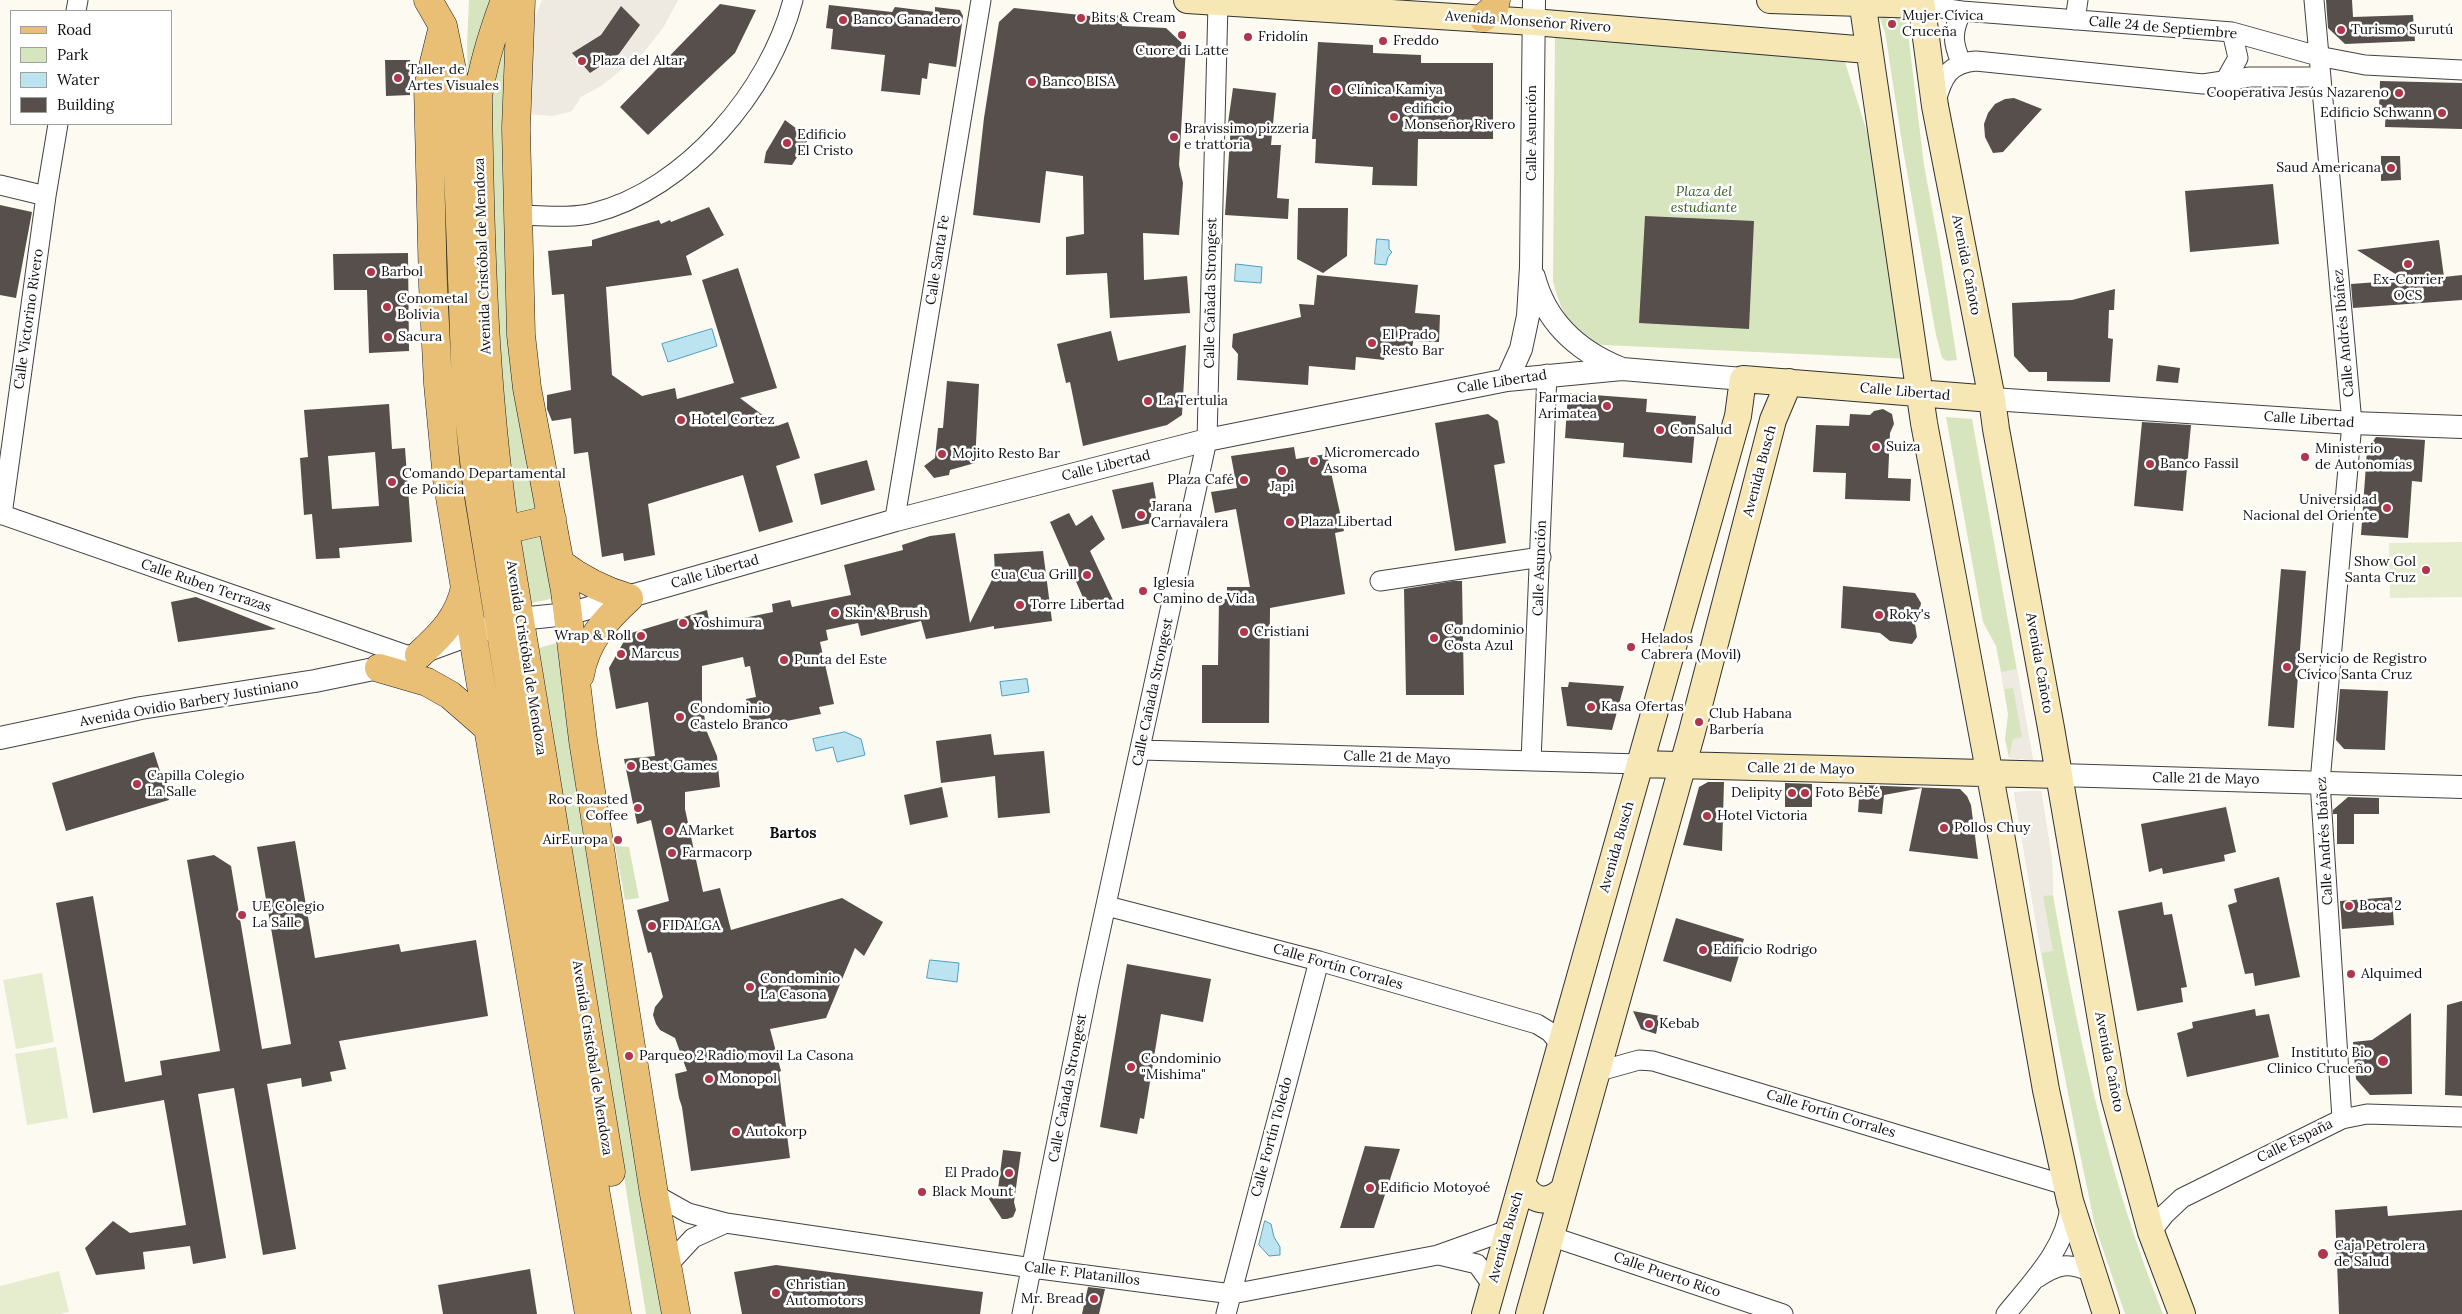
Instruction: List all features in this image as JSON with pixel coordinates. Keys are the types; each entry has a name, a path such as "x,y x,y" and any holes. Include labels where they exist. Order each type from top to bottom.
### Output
{"main road":[{"path":"428,0 443,26"},
{"name":"Avenida Cristóbal de Mendoza","path":"447,0 443,26 428,87 433,285 438,384 447,479 589,1314"},
{"name":"Avenida Cristóbal de Mendoza","path":"505,0 493,32 481,75 478,97 482,279 488,390 494,456 505,530 511,630 544,898 617,1314"},
{"path":"521,0 516,72 517,215 521,335 526,380 560,563 578,685 583,740 654,1194 676,1314"},
{"name":"Avenida Monseñor Rivero","path":"1187,0 1218,3 1533,11 1868,50"},
{"path":"1770,0 1921,3"},
{"path":"1863,1 1868,50 1920,394 2046,1090 2068,1193 2091,1272 2106,1314"},
{"name":"Avenida Cañoto","path":"1921,3 1935,106 1992,399 2114,1096 2151,1232 2182,1314"},
{"name":"Avenida Cristóbal de Mendoza","path":"443,26 455,85 463,329 470,432 511,630 636,1314"},
{"name":"Calle Libertad","path":"1743,379 1992,399"},
{"name":"Avenida Busch","path":"1485,1314 1738,416 1743,379"},
{"name":"Avenida Busch","path":"1529,1314 1692,732 1773,420 1789,382"},
{"path":"1738,416 1745,413 1760,412 1773,420"},
{"path":"505,530 552,519"},
{"path":"560,563 593,586 629,598 597,630 582,662 578,685"},
{"path":"416,656 445,631 456,615 466,583"},
{"path":"379,668 426,682 450,695 488,728"},
{"path":"1652,724 1661,738 1669,741 1686,738 1692,732"},
{"name":"Calle 21 de Mayo","path":"1640,764 2059,775"},
{"path":"1522,1183 1527,1192 1540,1200 1556,1197 1563,1190"},
{"path":"1508,1227 1517,1222 1532,1222 1540,1225 1550,1236"},
{"path":"1493,1286 1501,1295 1513,1300 1526,1297 1536,1288"}],"street":[{"path":"517,215 576,215 593,213 637,196 664,180 698,152 748,98 779,43 793,0"},
{"name":"Calle Santa Fe","path":"896,520 981,0"},
{"path":"2076,20 2078,0"},
{"name":"Calle Andrés Ibáñez","path":"2314,0 2352,422 2320,782 2342,1118"},
{"name":"Calle Cañada Strongest","path":"1022,1314 1089,983 1207,440 1218,3"},
{"name":"Calle 24 de Septiembre","path":"1921,3 1962,11 2232,32 2318,56 2365,65 2462,70"},
{"name":"Calle Asunción","path":"1506,380 1525,338 1531,267 1533,11"},
{"path":"1961,62 1952,40 1953,29 1962,11"},
{"path":"2225,81 2238,58 2232,32"},
{"path":"1935,106 1940,86 1950,71 1961,62 1976,61 2204,84 2250,77 2320,78"},
{"name":"Calle Victorino Rivero","path":"1,515 58,125"},
{"path":"0,185 46,196"},
{"name":"Calle Asunción","path":"1531,267 1544,304 1567,336 1599,360 1622,369"},
{"name":"Calle Libertad","path":"568,614 896,520 1207,440 1506,380 1547,374 1622,369 1743,379"},
{"name":"Calle Asunción","path":"1531,761 1541,557 1547,374"},
{"name":"Calle Libertad","path":"1992,399 2352,422 2462,427"},
{"name":"Calle Ruben Terrazas","path":"1,515 416,656"},
{"path":"1380,581 1541,557"},
{"name":"Avenida Ovidio Barbery Justiniano","path":"0,738 141,708 315,681 379,668 568,614"},
{"name":"Avenida Ovidio Barbery Justiniano","path":"379,668 474,641"},
{"name":"Calle 21 de Mayo","path":"1141,750 1640,764"},
{"name":"Calle 21 de Mayo","path":"2059,775 2462,787"},
{"name":"Calle Fortín Corrales","path":"1107,906 1318,960 1537,1024 1550,1032 1560,1044"},
{"name":"Calle Fortín Toledo","path":"1226,1314 1318,960"},
{"name":"Calle Fortín Corrales","path":"1596,1072 1639,1060 1653,1061 2068,1193"},
{"name":"Calle España","path":"2151,1232 2164,1214 2182,1198 2342,1118 2367,1114 2462,1116"},
{"path":"2006,1314 2034,1280 2062,1238 2068,1220 2068,1193"},
{"name":"Calle F. Platanillos","path":"654,1194 688,1213 726,1223 1032,1268 1232,1294 1438,1255 1508,1227"},
{"path":"667,1266 693,1238 726,1223"},
{"name":"Calle Puerto Rico","path":"1550,1236 1782,1314"},
{"name":"Calle F. Platanillos","path":"1438,1255 1477,1264 1493,1286"},
{"path":"2034,1280 2051,1269 2065,1265 2075,1265 2091,1272"}],"green space":[{"path":"469,0 490,0 468,81 467,45"},
{"path":"1876,8 1907,14 1924,165 1957,360 1947,361 1942,358 1936,335 1903,149 1885,32"},
{"name":"Plaza del estudiante","path":"1555,36 1845,62 1872,148 1910,359 1603,345 1583,336 1564,311 1553,281"},
{"path":"500,47 505,47 507,215 536,504 535,510 517,515 512,508 498,409 487,88"},
{"path":"1946,417 1972,419 2033,760 2009,758 2005,739 2008,714 2001,672 1996,646 1983,622"},
{"path":"543,531 555,598 527,604 516,538 531,539"},
{"name":"Show Gol Santa Cruz","path":"2462,542 2462,597 2390,598 2389,543"},
{"path":"560,642 575,781 615,1037 664,1314 646,1314 539,648"},
{"path":"2041,791 2052,860 2053,895 2073,1001 2097,1107 2127,1212 2163,1314 2125,1314 2095,1226 2042,958 2014,792"},
{"path":"615,846 629,847 639,898 625,900"},
{"path":"42,973 54,1042 16,1049 3,980"},
{"path":"56,1047 68,1118 27,1125 15,1054"},
{"path":"59,1271 69,1312 60,1314 0,1314 0,1286"}],"shaded area":[{"name":"Plaza del Altar","path":"542,0 678,0 663,28 644,52 601,86 581,97 572,111 553,116 528,114 534,20"},
{"path":"2017,669 2033,760 2009,758 2013,739 2022,737 2013,688 2004,689 2001,672"},
{"path":"2041,791 2052,860 2053,895 2043,896 2053,951 2041,953 2014,792"}],"water":[{"path":"1377,239 1389,240 1389,249 1392,252 1388,257 1386,265 1375,264"},
{"path":"1236,264 1262,267 1261,283 1235,281"},
{"path":"712,329 717,346 668,362 662,344"},
{"path":"1027,679 1029,692 1002,696 1000,682"},
{"path":"845,732 861,739 865,755 837,762 833,747 816,751 813,739"},
{"path":"930,960 959,963 957,982 927,978"},
{"path":"1265,1221 1271,1224 1274,1237 1280,1247 1280,1255 1269,1256 1259,1245"}],"building":[{"path":"2326,0 2352,0 2353,17 2413,15 2415,41 2345,44 2328,28"},
{"path":"720,4 756,10 735,53 648,135 620,107"},
{"path":"829,5 892,12 895,7 935,12 935,7 960,10 963,16 956,67 929,63 927,79 922,78 920,95 881,91 885,55 831,49 833,29 826,28"},
{"path":"621,6 640,25 619,54 590,73 572,53 601,35"},
{"path":"1014,8 1090,16 1090,13 1123,16 1122,26 1166,28 1186,47 1179,165 1183,183 1179,235 1143,233 1144,280 1187,276 1190,313 1110,318 1107,273 1066,275 1066,237 1084,234 1083,176 1046,171 1040,223 973,215 984,118 999,22"},
{"path":"1318,42 1373,45 1373,53 1421,55 1421,63 1493,63 1493,139 1418,139 1417,186 1372,185 1373,167 1315,163 1316,139 1312,139"},
{"name":"Taller de Artes Visuales","path":"385,60 410,60 410,95 386,96"},
{"path":"2380,81 2462,83 2462,129 2385,127 2386,109 2379,108"},
{"path":"1233,88 1276,93 1271,145 1281,145 1277,198 1289,199 1288,219 1225,215 1231,123 1228,123"},
{"path":"2014,98 2042,109 2003,152 1993,153 1985,137 1984,124 1988,113 1995,104 2005,99"},
{"name":"Edificio El Cristo","path":"785,120 809,138 792,165 764,163 766,152"},
{"name":"Saud Americana","path":"2381,156 2400,156 2401,180 2381,181"},
{"path":"2273,184 2279,244 2190,252 2185,191"},
{"path":"0,205 32,212 16,298 0,295"},
{"path":"709,207 724,235 686,256 692,275 606,287 612,375 642,396 675,388 677,399 734,383 702,280 738,268 777,388 740,398 777,426 788,422 800,458 776,466 793,522 759,532 743,475 648,504 655,555 624,561 623,553 602,557 588,452 574,454 571,418 552,421 547,409 547,395 571,390 564,294 552,295 548,251 592,246 592,240 659,220 661,224 670,220 671,222"},
{"path":"1298,208 1348,208 1347,256 1323,273 1297,259"},
{"path":"1645,216 1754,221 1749,329 1639,323"},
{"path":"2439,240 2444,277 2462,275 2462,300 2353,308 2351,284 2405,280 2357,250"},
{"path":"408,253 409,351 369,353 367,290 334,290 333,254"},
{"path":"1317,275 1418,285 1415,313 1440,315 1439,342 1413,341 1412,352 1386,349 1384,360 1356,357 1355,370 1309,366 1308,385 1237,380 1238,354 1232,347 1233,334 1301,317 1299,304 1314,305"},
{"path":"2115,289 2114,310 2109,310 2108,338 2113,339 2110,382 2047,381 2047,372 2029,372 2014,356 2012,303 2072,300"},
{"path":"1111,331 1118,361 1186,345 1182,415 1167,425 1083,446 1070,382 1066,383 1057,344"},
{"path":"2158,365 2180,368 2178,383 2156,381"},
{"path":"947,381 979,384 975,463 950,470 949,475 934,478 924,466 935,458 938,428 943,428"},
{"path":"1568,393 1647,399 1646,412 1696,416 1692,463 1623,457 1624,443 1565,438"},
{"name":"Comando Departamental de Policía","path":"389,404 392,449 405,448 412,542 339,548 340,558 316,559 312,514 304,515 300,458 308,457 304,410","holes":["375,452 379,506 332,509 328,456"]},
{"path":"1883,409 1892,414 1894,424 1890,433 1888,478 1911,479 1910,501 1845,499 1846,473 1813,472 1816,425 1849,426 1850,414 1870,415 1874,411"},
{"path":"1488,414 1498,421 1505,463 1494,465 1506,543 1455,551 1435,423"},
{"path":"2142,422 2191,425 2183,511 2134,506"},
{"name":"Universidad Nacional del Oriente","path":"2376,437 2425,440 2422,482 2412,481 2408,538 2361,535 2367,450"},
{"path":"1294,447 1296,459 1327,454 1344,531 1335,533 1345,594 1270,608 1269,723 1202,723 1202,665 1218,665 1219,599 1227,599 1227,587 1250,587 1236,509 1215,513 1211,492 1237,488 1231,456"},
{"path":"867,460 875,490 821,505 814,474"},
{"path":"1153,482 1158,510 1151,514 1152,523 1122,529 1112,490"},
{"name":"Cua Cua Grill","path":"1069,513 1076,526 1092,515 1105,539 1090,551 1113,600 1088,609 1050,522"},
{"path":"955,533 970,623 995,574 994,554 1043,551 1052,621 994,629 994,626 926,639 921,621 861,636 858,623 826,630 828,640 820,642 834,704 819,707 821,714 772,724 770,718 750,722 746,699 756,697 750,666 745,667 743,657 702,666 702,703 707,732 717,756 720,787 685,792 685,809 703,892 720,888 731,930 842,898 883,922 864,956 855,948 826,1018 770,1029 781,1071 779,1072 790,1158 691,1171 682,1107 675,1074 687,1071 675,1038 660,1030 653,1015 655,1007 663,997 651,952 648,953 637,910 669,901 651,820 637,824 624,759 655,756 648,702 616,709 609,668 628,634 707,610 710,625 773,612 772,604 790,600 792,607 851,595 844,565 903,550 902,545 930,536"},
{"path":"2281,569 2306,571 2294,728 2268,726"},
{"name":"Condominio Costa Azul","path":"1462,581 1464,695 1406,695 1404,589"},
{"name":"Roky's","path":"1843,586 1915,593 1921,603 1919,613 1914,618 1917,637 1912,644 1890,641 1880,633 1841,628"},
{"path":"196,597 276,629 178,642 171,602"},
{"name":"Kasa Ofertas","path":"1569,682 1624,686 1612,730 1567,726 1561,687 1568,687"},
{"path":"2340,689 2388,691 2385,750 2344,749 2336,740"},
{"path":"991,734 994,755 1044,751 1050,813 998,818 995,776 941,783 936,741"},
{"path":"154,752 169,800 66,831 52,783"},
{"name":"Hotel Victoria","path":"1708,782 1724,782 1722,851 1683,845 1699,787"},
{"path":"1785,783 1812,784 1812,807 1785,807"},
{"name":"Pollos Chuy","path":"1860,785 1960,789 1967,796 1971,805 1978,859 1909,851 1922,788 1884,795 1882,814 1858,812"},
{"path":"942,787 948,817 910,825 904,795"},
{"path":"2348,797 2379,798 2379,814 2354,814 2354,844 2337,844 2337,814 2333,814 2333,810"},
{"path":"2226,807 2236,852 2224,855 2225,861 2163,874 2162,868 2149,872 2141,824"},
{"path":"295,841 315,958 399,944 401,952 476,940 488,1016 339,1041 346,1069 330,1072 332,1081 302,1087 301,1078 267,1084 296,1249 263,1255 234,1088 198,1094 226,1258 193,1264 190,1246 143,1252 145,1269 96,1275 85,1248 113,1221 130,1233 186,1225 164,1100 93,1113 56,903 93,896 125,1082 162,1075 160,1061 220,1051 187,860 214,855 231,866 262,1049 291,1044 257,847"},
{"path":"2279,877 2300,977 2255,986 2253,973 2245,974 2228,905 2237,902 2234,889"},
{"path":"2392,897 2394,925 2342,929 2340,901"},
{"path":"2162,902 2164,915 2172,914 2187,987 2181,988 2183,1002 2137,1011 2118,911"},
{"name":"Edificio Rodrigo","path":"1676,918 1744,939 1731,982 1663,961"},
{"name":"Condominio \"Mishima\"","path":"1127,964 1211,979 1203,1022 1161,1014 1144,1119 1140,1118 1137,1134 1100,1127"},
{"path":"2462,1001 2462,1096 2445,1095 2447,1005"},
{"path":"2255,1009 2256,1016 2269,1014 2279,1057 2187,1077 2177,1033 2193,1028 2192,1022"},
{"name":"Kebab","path":"1633,1011 1660,1016 1656,1034 1641,1029"},
{"name":"Instituto Bio Clinico Cruceño","path":"2411,1013 2412,1094 2370,1095 2356,1079 2353,1042 2372,1040"},
{"name":"Edificio Motoyoé","path":"1365,1146 1400,1149 1374,1228 1340,1228"},
{"name":"El Prado","path":"1003,1150 1021,1152 1014,1202 1016,1210 1013,1217 1007,1219 1002,1219 987,1196 997,1197"},
{"path":"2387,1206 2388,1216 2462,1210 2462,1314 2339,1314 2335,1210"},
{"path":"776,1265 983,1292 980,1314 742,1314 734,1272"},
{"path":"530,1269 537,1314 443,1314 438,1285"},
{"name":"Mr. Bread","path":"1088,1287 1105,1289 1099,1314 1082,1314"}],"place":[{"name":"Bits & Cream","path":"1081,18"},
{"name":"Banco Ganadero","path":"843,20"},
{"name":"Mujer Cívica Cruceña","path":"1892,24"},
{"name":"Turismo Surutú","path":"2341,30"},
{"name":"Cuore di Latte","path":"1182,35"},
{"name":"Fridolín","path":"1248,37"},
{"name":"Freddo","path":"1383,41"},
{"name":"Plaza del Altar","path":"582,61"},
{"name":"Taller de Artes Visuales","path":"398,78"},
{"name":"Banco BISA","path":"1032,82"},
{"name":"Clínica Kamiya","path":"1336,90"},
{"name":"Cooperativa Jesús Nazareno","path":"2399,93"},
{"name":"Edificio Schwann","path":"2442,113"},
{"name":"edificio Monseñor Rivero","path":"1394,117"},
{"name":"Bravissimo pizzeria e trattoria","path":"1174,137"},
{"name":"Edificio El Cristo","path":"787,143"},
{"name":"Saud Americana","path":"2391,168"},
{"name":"Ex-Corrier OCS","path":"2408,264"},
{"name":"Barbol","path":"371,272"},
{"name":"Conometal Bolivia","path":"387,307"},
{"name":"Sacura","path":"388,337"},
{"name":"El Prado Resto Bar","path":"1372,343"},
{"name":"La Tertulia","path":"1148,401"},
{"name":"Farmacia Arimatea","path":"1607,406"},
{"name":"Hotel Cortez","path":"681,420"},
{"name":"ConSalud","path":"1660,430"},
{"name":"Suiza","path":"1876,447"},
{"name":"Mojito Resto Bar","path":"942,454"},
{"name":"Ministerio de Autonomías","path":"2305,457"},
{"name":"Micromercado Asoma","path":"1314,461"},
{"name":"Banco Fassil","path":"2150,464"},
{"name":"Japi","path":"1282,471"},
{"name":"Plaza Café","path":"1244,480"},
{"name":"Comando Departamental de Policía","path":"392,482"},
{"name":"Universidad Nacional del Oriente","path":"2387,508"},
{"name":"Jarana Carnavalera","path":"1141,515"},
{"name":"Plaza Libertad","path":"1290,522"},
{"name":"Show Gol Santa Cruz","path":"2426,570"},
{"name":"Cua Cua Grill","path":"1087,575"},
{"name":"Iglesia Camino de Vida","path":"1143,591"},
{"name":"Torre Libertad","path":"1020,605"},
{"name":"Skin & Brush","path":"835,613"},
{"name":"Roky's","path":"1879,615"},
{"name":"Yoshimura","path":"683,623"},
{"name":"Cristiani","path":"1244,632"},
{"name":"Wrap & Roll","path":"641,636"},
{"name":"Condominio Costa Azul","path":"1434,638"},
{"name":"Helados Cabrera (Movil)","path":"1631,647"},
{"name":"Marcus","path":"621,654"},
{"name":"Punta del Este","path":"784,660"},
{"name":"Servicio de Registro Cívico Santa Cruz","path":"2287,667"},
{"name":"Kasa Ofertas","path":"1591,707"},
{"name":"Condominio Castelo Branco","path":"680,717"},
{"name":"Club Habana Barbería","path":"1699,722"},
{"name":"Best Games","path":"631,766"},
{"name":"Capilla Colegio La Salle","path":"137,784"},
{"name":"Delipity","path":"1792,793"},
{"name":"Foto Bebé","path":"1805,793"},
{"name":"Roc Roasted Coffee","path":"638,808"},
{"name":"Hotel Victoria","path":"1707,816"},
{"name":"Pollos Chuy","path":"1944,828"},
{"name":"AMarket","path":"669,831"},
{"name":"AirEuropa","path":"618,840"},
{"name":"Farmacorp","path":"672,853"},
{"name":"Boca 2","path":"2349,906"},
{"name":"UE Colegio La Salle","path":"242,915"},
{"name":"FIDALGA","path":"652,926"},
{"name":"Edificio Rodrigo","path":"1703,950"},
{"name":"Alquimed","path":"2351,974"},
{"name":"Condominio La Casona","path":"750,987"},
{"name":"Kebab","path":"1649,1024"},
{"name":"Parqueo 2 Radio movil La Casona","path":"629,1056"},
{"name":"Instituto Bio Clinico Cruceño","path":"2383,1061"},
{"name":"Condominio \"Mishima\"","path":"1131,1067"},
{"name":"Monopol","path":"709,1079"},
{"name":"Autokorp","path":"736,1132"},
{"name":"El Prado","path":"1009,1173"},
{"name":"Edificio Motoyoé","path":"1370,1188"},
{"name":"Black Mount","path":"922,1192"},
{"name":"Caja Petrolera de Salud","path":"2323,1254"},
{"name":"Christian Automotors","path":"776,1293"},
{"name":"Mr. Bread","path":"1094,1299"}],"district":[{"name":"Bartos","path":"793,834"}]}
